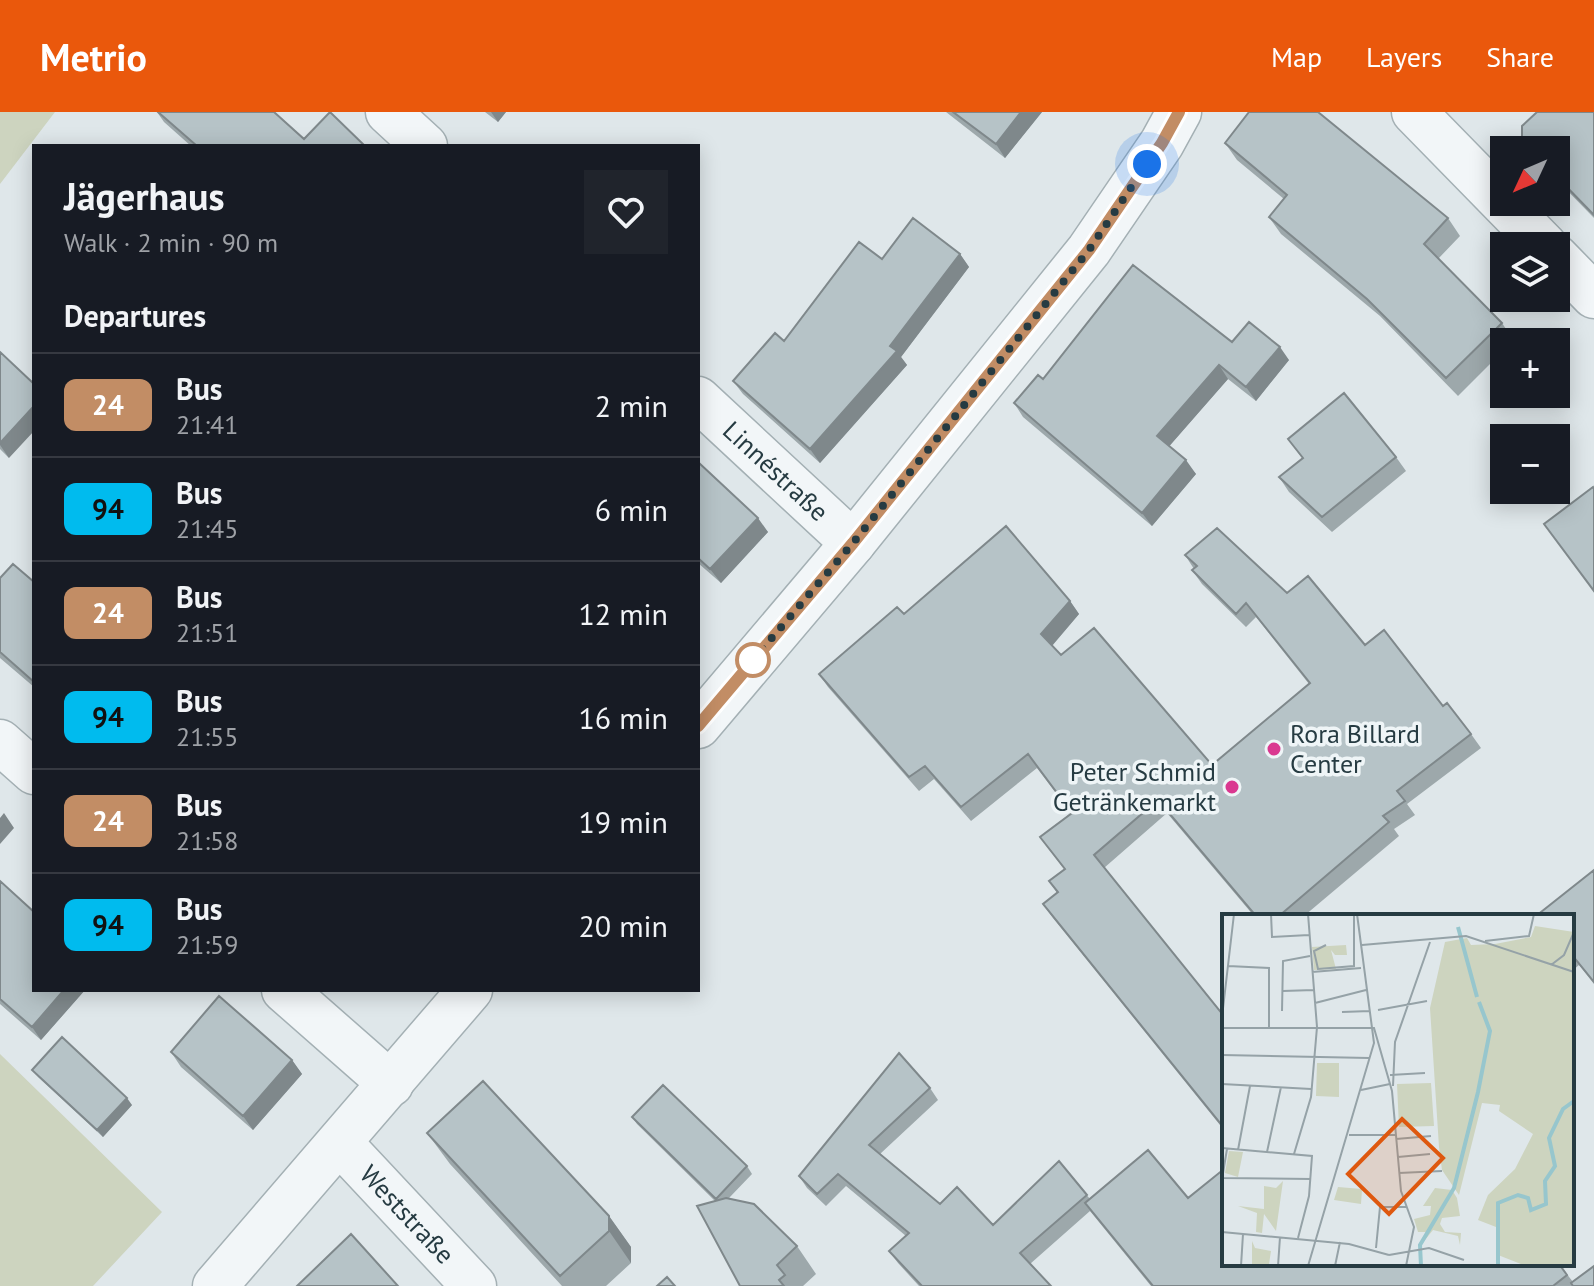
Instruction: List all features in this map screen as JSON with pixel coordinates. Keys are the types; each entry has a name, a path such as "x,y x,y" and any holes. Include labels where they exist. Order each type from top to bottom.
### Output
{"street":[{"path":"388,112 423,144"},
{"path":"700,724 853,543 1089,250 1162,143 1179,112"},
{"path":"1414,112 1531,232"},
{"path":"1570,271 1594,296"},
{"name":"Linnéstraße","path":"700,401 853,543"},
{"path":"0,742 32,770"},
{"path":"286,992 391,1084"},
{"path":"215,1286 468,992"},
{"name":"Weststraße","path":"340,1143 474,1286"}],"green space":[{"path":"0,112 55,112 0,184"},
{"path":"0,1054 162,1212 93,1286 0,1286"}],"building":[{"path":"158,112 274,112 304,139 330,112 363,144 195,144"},
{"path":"953,112 1021,112 996,144"},
{"path":"1249,112 1318,112 1448,218 1424,244 1502,323 1497,328 1490,328 1490,335 1446,378 1367,299 1269,217 1287,195 1225,143"},
{"path":"1537,112 1594,112 1594,215 1570,190 1570,136 1522,136 1522,126"},
{"path":"913,218 960,254 890,346 897,351 810,449 733,381 775,333 784,341 859,242 882,259"},
{"path":"1133,265 1232,342 1249,322 1280,347 1246,387 1219,365 1157,436 1186,460 1142,513 1014,403 1038,375 1043,379"},
{"path":"0,352 32,382 32,408 0,443"},
{"path":"1344,393 1396,457 1322,517 1279,477 1303,458 1288,439"},
{"path":"700,464 758,518 710,569 700,560"},
{"path":"1594,489 1594,591 1544,524"},
{"path":"1006,526 1070,601 1041,634 1061,655 1094,628 1212,765 1310,683 1246,603 1236,614 1192,570 1197,566 1185,555 1217,528 1287,593 1308,576 1365,645 1384,630 1443,706 1447,703 1471,734 1397,791 1405,801 1383,816 1389,822 1281,914 1254,914 1158,800 1094,855 1222,1014 1222,1126 1043,904 1058,892 1049,881 1065,869 1040,837 1072,813 1028,754 961,807 925,766 909,777 819,674 897,607 904,614"},
{"path":"13,564 32,580 32,680 0,652 0,578"},
{"path":"1594,870 1594,982 1574,957 1574,914 1539,914"},
{"path":"0,881 32,910 32,992 62,992 32,1027 0,999"},
{"path":"219,996 292,1060 243,1116 171,1052"},
{"path":"62,1037 127,1098 97,1130 32,1070"},
{"path":"899,1053 930,1088 869,1145 940,1204 957,1187 993,1225 1059,1161 1087,1195 1020,1253 1051,1286 922,1286 889,1251 909,1233 838,1174 817,1194 799,1176"},
{"path":"483,1081 609,1216 609,1231 560,1276 427,1133"},
{"path":"663,1085 747,1166 716,1199 632,1117"},
{"path":"1148,1150 1188,1198 1222,1171 1222,1266 1560,1266 1567,1275 1553,1286 1153,1286 1085,1203"},
{"path":"726,1198 754,1204 797,1246 777,1265 785,1275 779,1280 784,1286 740,1286 697,1206"},
{"path":"351,1234 398,1286 297,1286"},
{"path":"1594,1266 1594,1286 1573,1286 1571,1283"},
{"path":"667,1277 675,1286 657,1286"}],"bus line":[{"name":"24","path":"700,724 853,543 1089,250 1162,143 1179,112"}],"place":[{"name":"Rora Billard Center","path":"1274,749"},
{"name":"Peter Schmid Getränkemarkt","path":"1232,787"}],"route":[{"path":"753,660 853,543 1089,250 1147,164"}]}
